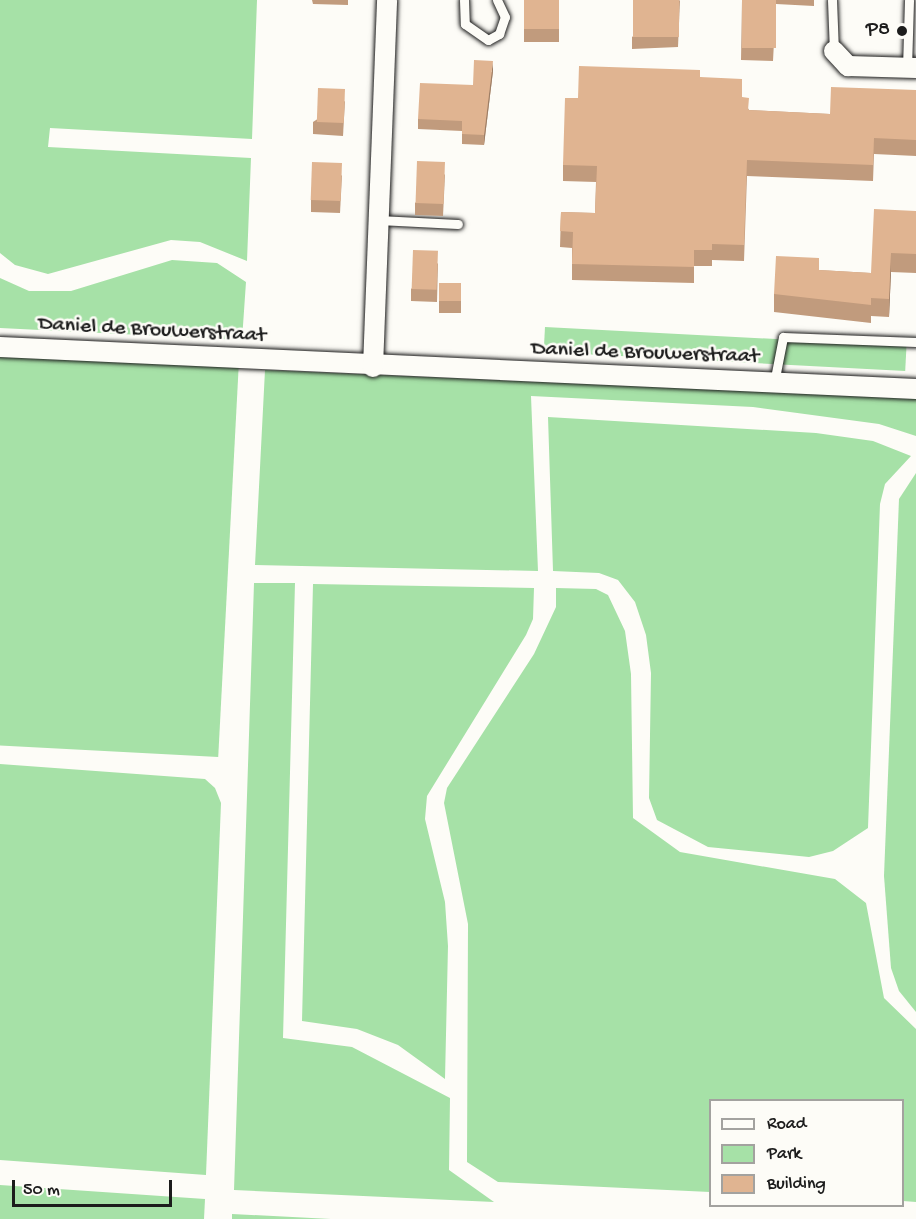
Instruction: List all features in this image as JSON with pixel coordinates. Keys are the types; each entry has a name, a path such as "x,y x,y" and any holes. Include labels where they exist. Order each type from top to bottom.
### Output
{"street":[{"path":"373,367 387,0"},
{"path":"834,51 849,66 911,68"},
{"name":"Daniel de Brouwerstraat","path":"0,346 373,367 916,389"}],"lane":[{"path":"464,0 465,24 488,40 499,34 505,17 497,0"},
{"path":"832,0 834,51"},
{"path":"909,0 911,68"},
{"path":"378,220 458,224"},
{"path":"774,383 783,337 916,342"}],"green space":[{"path":"0,0 257,0 252,139 50,128 48,147 251,158 247,261 200,242 171,240 48,274 15,265 0,253"},
{"path":"172,260 217,263 246,282 242,340 0,328 0,278 29,291 71,291"},
{"path":"545,327 907,346 905,371 544,352"},
{"path":"0,354 239,367 218,757 0,746"},
{"path":"265,370 916,398 916,436 879,424 753,407 531,396 538,571 255,565"},
{"path":"548,417 816,433 873,441 911,456 885,484 880,504 868,828 833,851 809,857 708,847 657,820 649,798 651,673 646,635 635,602 618,580 599,573 553,571"},
{"path":"916,473 916,1012 899,991 891,968 884,876 899,499"},
{"path":"254,583 295,583 283,1038 352,1047 450,1098 449,1170 494,1202 234,1190"},
{"path":"313,584 534,588 533,619 526,635 427,796 425,819 445,902 448,946 445,1079 398,1045 357,1029 302,1021"},
{"path":"556,588 596,589 608,595 625,631 631,674 633,818 680,852 835,879 866,903 884,998 916,1029 916,1202 904,1201 904,1099 709,1099 709,1192 498,1182 467,1162 468,924 444,803 447,788 534,654 556,607"},
{"path":"0,764 205,779 215,788 221,803 206,1175 0,1160"},
{"path":"0,1185 205,1199 204,1219 0,1219"},
{"path":"232,1214 331,1219 232,1219"}],"building":[{"path":"524,0 559,0 559,29 524,29"},
{"path":"633,0 679,0 679,37 633,37"},
{"path":"742,0 776,0 776,48 742,48"},
{"path":"474,60 493,61 484,135 462,134 462,121 418,119 420,83 473,85"},
{"path":"579,66 700,70 700,77 742,79 742,97 749,98 748,110 830,114 831,87 916,90 916,140 874,138 873,165 747,160 744,245 712,244 712,250 694,250 694,267 572,264 573,232 560,231 561,212 595,213 597,166 563,165 565,98 578,98"},
{"path":"318,88 345,89 344,123 317,122"},
{"path":"417,161 445,162 444,204 416,203"},
{"path":"312,162 342,163 341,201 311,200"},
{"path":"874,209 916,211 916,254 891,253 889,299 871,298 871,305 774,294 776,256 819,258 819,270 871,273"},
{"path":"413,250 438,251 437,290 412,289"},
{"path":"439,283 461,283 461,301 439,301"}],"place":[{"name":"P8","path":"902,31"}]}
